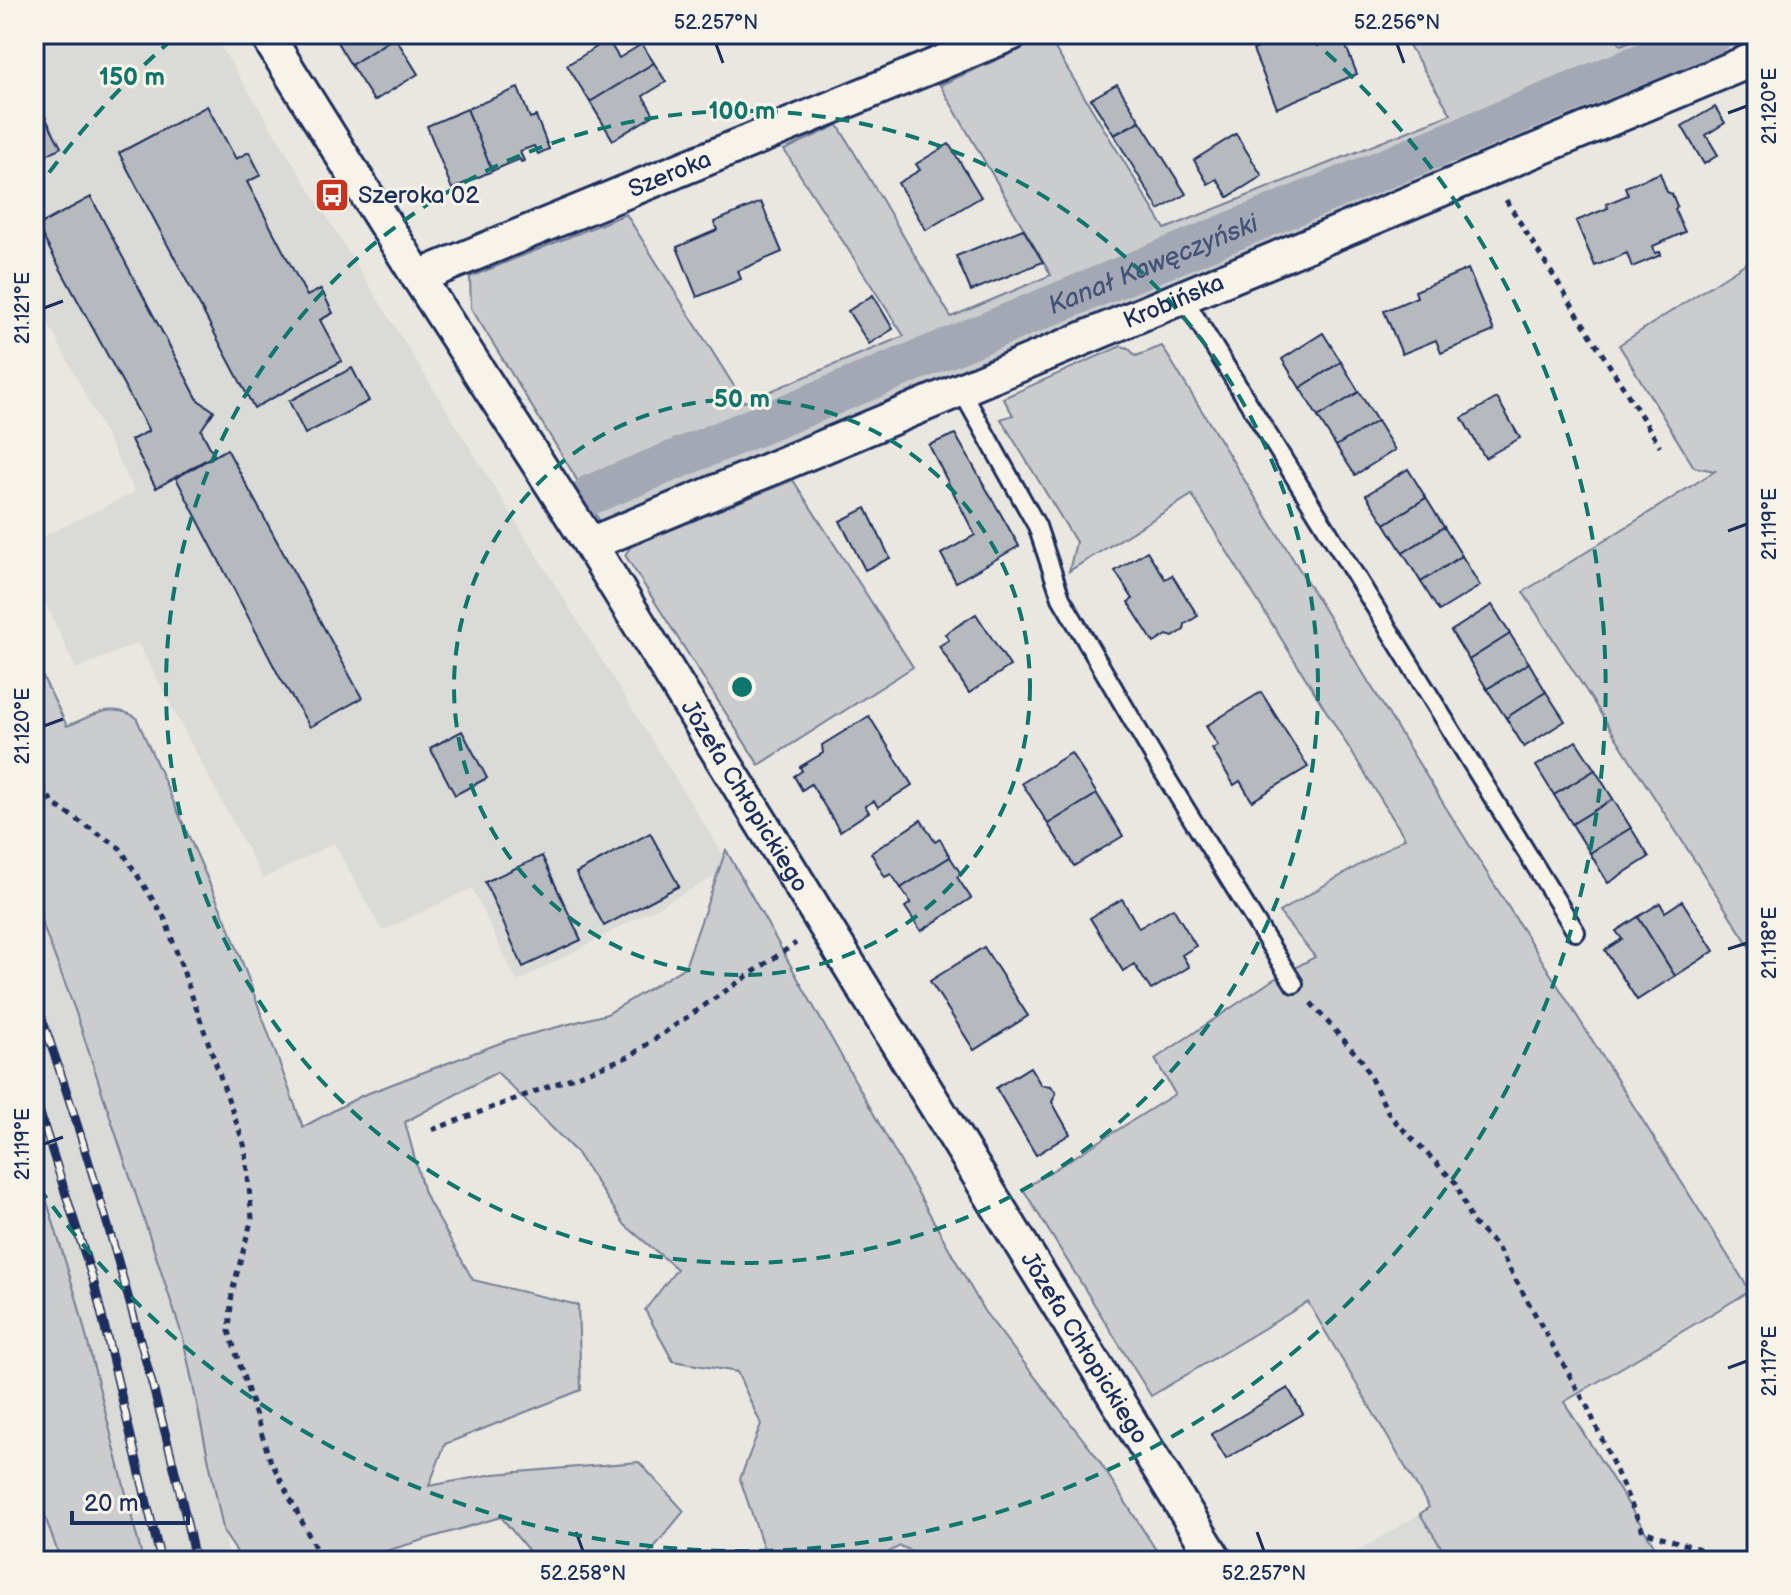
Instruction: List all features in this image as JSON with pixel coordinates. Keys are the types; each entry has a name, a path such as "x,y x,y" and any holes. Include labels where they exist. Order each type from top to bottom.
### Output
{"street":[{"name":"Józefa Chłopickiego","path":"266,34 590,544 1216,1561"},
{"name":"Szeroka","path":"418,277 947,46 1011,34"},
{"name":"Krobińska","path":"590,544 1757,58"}],"lane":[{"path":"1183,297 1576,932"},
{"path":"960,388 1037,526 1061,598 1158,764 1294,984"}],"path":[{"path":"1487,170 1660,446"},
{"path":"34,778 55,805 120,848 165,919 245,1147 252,1218 232,1292 229,1331 269,1457 322,1561"},
{"path":"432,1130 630,1056 824,924"},
{"path":"1294,984 1362,1061 1390,1116 1456,1183 1472,1222 1496,1245 1588,1408 1643,1531 1703,1550 1710,1561"}],"shaded area":[{"path":"34,34 213,34 731,868 517,982 472,888 382,931 334,843 263,879 138,643 76,669 34,578 34,541 135,492 34,295"},
{"path":"1402,34 1614,34 1621,45 1647,34 1757,34 1757,41 601,524 471,308 470,277 626,214 744,402 904,336 784,150 838,125 951,317 1051,275 940,85 1048,37 1165,229 1451,114"},
{"path":"1757,256 1757,958 1523,592 1715,471 1694,467 1619,345"},
{"path":"1121,346 1136,356 1162,346 1448,811 1750,1291 1564,1402 1664,1561 1450,1561 1420,1514 1429,1507 1308,1302 1151,1396 1023,1189 1175,1094 1155,1059 1274,979 1315,957 1279,912 1405,838 1192,495 1069,571 1076,542 1001,419 1013,415 1003,398"},
{"path":"793,480 913,667 759,765 625,555 631,546"},
{"path":"34,659 67,726 109,711 136,717 231,932 303,1127 361,1096 508,1040 607,1014 685,967 726,850 984,1311 1096,1456 1163,1561 935,1561 900,1546 873,1561 768,1561 740,1479 761,1424 737,1372 673,1361 645,1310 677,1269 625,1225 576,1152 497,1072 405,1122 424,1193 473,1280 578,1305 581,1390 445,1444 429,1486 494,1474 639,1462 684,1511 643,1561 537,1561 501,1517 362,1558 361,1561 243,1561 224,1533 183,1338 75,1010 34,902"},
{"path":"34,902 75,1010 183,1338 230,1561 34,1561"},
{"path":"34,1159 77,1300 143,1561 61,1561 34,1486"},
{"path":"1420,1514 1450,1561 1340,1561"}],"building":[{"path":"332,34 393,34 395,37 351,65"},
{"path":"1291,34 1341,34 1357,74 1277,108 1253,50"},
{"path":"395,37 418,74 374,101 351,65"},
{"path":"608,40 619,58 642,44 654,63 590,102 567,65"},
{"path":"654,63 666,82 643,96 654,115 613,140 590,102"},
{"path":"1117,84 1140,121 1114,135 1091,99"},
{"path":"518,88 530,118 536,116 549,149 538,154 534,146 520,151 524,161 520,159 492,171 467,109"},
{"path":"34,96 61,147 34,162"},
{"path":"207,106 236,159 249,152 261,175 247,182 307,296 321,289 333,313 320,320 342,361 254,408 119,153"},
{"path":"1715,107 1725,123 1706,135 1718,155 1704,164 1682,126"},
{"path":"467,109 492,171 452,189 427,126"},
{"path":"1140,121 1186,194 1159,210 1114,135"},
{"path":"1236,134 1262,176 1228,197 1217,179 1208,184 1194,160"},
{"path":"949,144 981,197 926,230 898,183 920,170 916,164"},
{"path":"1660,173 1667,192 1672,194 1685,232 1653,246 1655,253 1660,252 1661,255 1632,267 1627,253 1595,266 1576,221 1608,208 1606,204 1628,195 1625,187"},
{"path":"91,197 198,400 214,411 201,430 214,455 156,488 131,440 149,431 37,226"},
{"path":"761,202 782,252 738,271 741,279 697,297 677,247 717,230 714,222"},
{"path":"1023,229 1043,262 971,291 956,256"},
{"path":"1468,269 1494,331 1441,353 1436,340 1402,354 1384,311 1417,297 1415,291"},
{"path":"873,295 893,329 869,344 848,311"},
{"path":"1323,333 1341,362 1300,388 1282,359"},
{"path":"1341,362 1359,392 1318,417 1300,388"},
{"path":"352,368 369,401 305,434 289,401"},
{"path":"1359,392 1377,421 1336,446 1318,417"},
{"path":"1497,398 1520,438 1485,458 1462,418"},
{"path":"1377,421 1395,450 1355,475 1336,446"},
{"path":"955,434 1019,546 956,582 941,554 975,535 929,445"},
{"path":"227,449 362,698 310,727 279,676 176,478"},
{"path":"1408,469 1426,498 1385,524 1366,495"},
{"path":"1426,498 1444,527 1403,553 1385,524"},
{"path":"866,508 890,558 865,570 840,521"},
{"path":"1444,527 1462,556 1421,582 1403,553"},
{"path":"1147,551 1165,579 1172,575 1198,616 1173,637 1167,635 1154,643 1128,602 1133,599 1115,571"},
{"path":"1462,556 1480,586 1439,611 1421,582"},
{"path":"1492,605 1510,634 1469,660 1451,631"},
{"path":"976,614 1010,666 969,693 939,646 949,640 945,634"},
{"path":"1510,634 1529,663 1487,689 1469,660"},
{"path":"1529,663 1546,692 1506,718 1487,689"},
{"path":"1261,692 1308,767 1252,801 1240,781 1234,785 1212,749 1218,746 1206,726"},
{"path":"1546,692 1565,721 1524,747 1506,718"},
{"path":"869,716 912,785 878,807 874,801 865,806 869,812 840,831 811,784 802,790 794,776 802,771 800,767 823,753 822,745"},
{"path":"462,731 487,778 455,795 430,748"},
{"path":"1576,741 1595,770 1554,795 1536,766"},
{"path":"1071,753 1097,794 1048,824 1022,783"},
{"path":"1595,770 1613,799 1572,824 1554,795"},
{"path":"1097,794 1123,836 1074,866 1048,824"},
{"path":"1613,799 1631,828 1590,853 1572,824"},
{"path":"921,820 935,842 940,839 950,857 901,888 891,874 885,877 871,853"},
{"path":"1631,828 1649,857 1608,883 1590,853"},
{"path":"650,833 679,886 604,926 576,873"},
{"path":"542,856 581,940 523,967 485,882"},
{"path":"950,857 961,874 957,877 971,898 921,931 905,907 911,903 901,888"},
{"path":"1122,899 1139,928 1173,908 1196,946 1182,955 1189,967 1151,990 1134,964 1123,971 1090,918"},
{"path":"1682,901 1714,951 1675,976 1638,917 1660,903 1665,912"},
{"path":"1638,917 1675,976 1637,1000 1605,950 1622,939 1616,931"},
{"path":"984,947 1028,1016 974,1050 930,981"},
{"path":"1030,1067 1041,1085 1051,1086 1056,1093 1052,1102 1070,1134 1036,1155 996,1088"},
{"path":"1288,1388 1303,1414 1226,1459 1211,1434"}],"waterway":[{"name":"Kanał Kawęczyński","path":"592,494 1713,34"}],"railway":[{"path":"34,996 123,1277 167,1439 195,1561"},
{"path":"34,1094 94,1283 161,1561"},
{"path":"34,1551 38,1561"}],"place":[{"name":"Szeroka 02","path":"332,195"}]}
